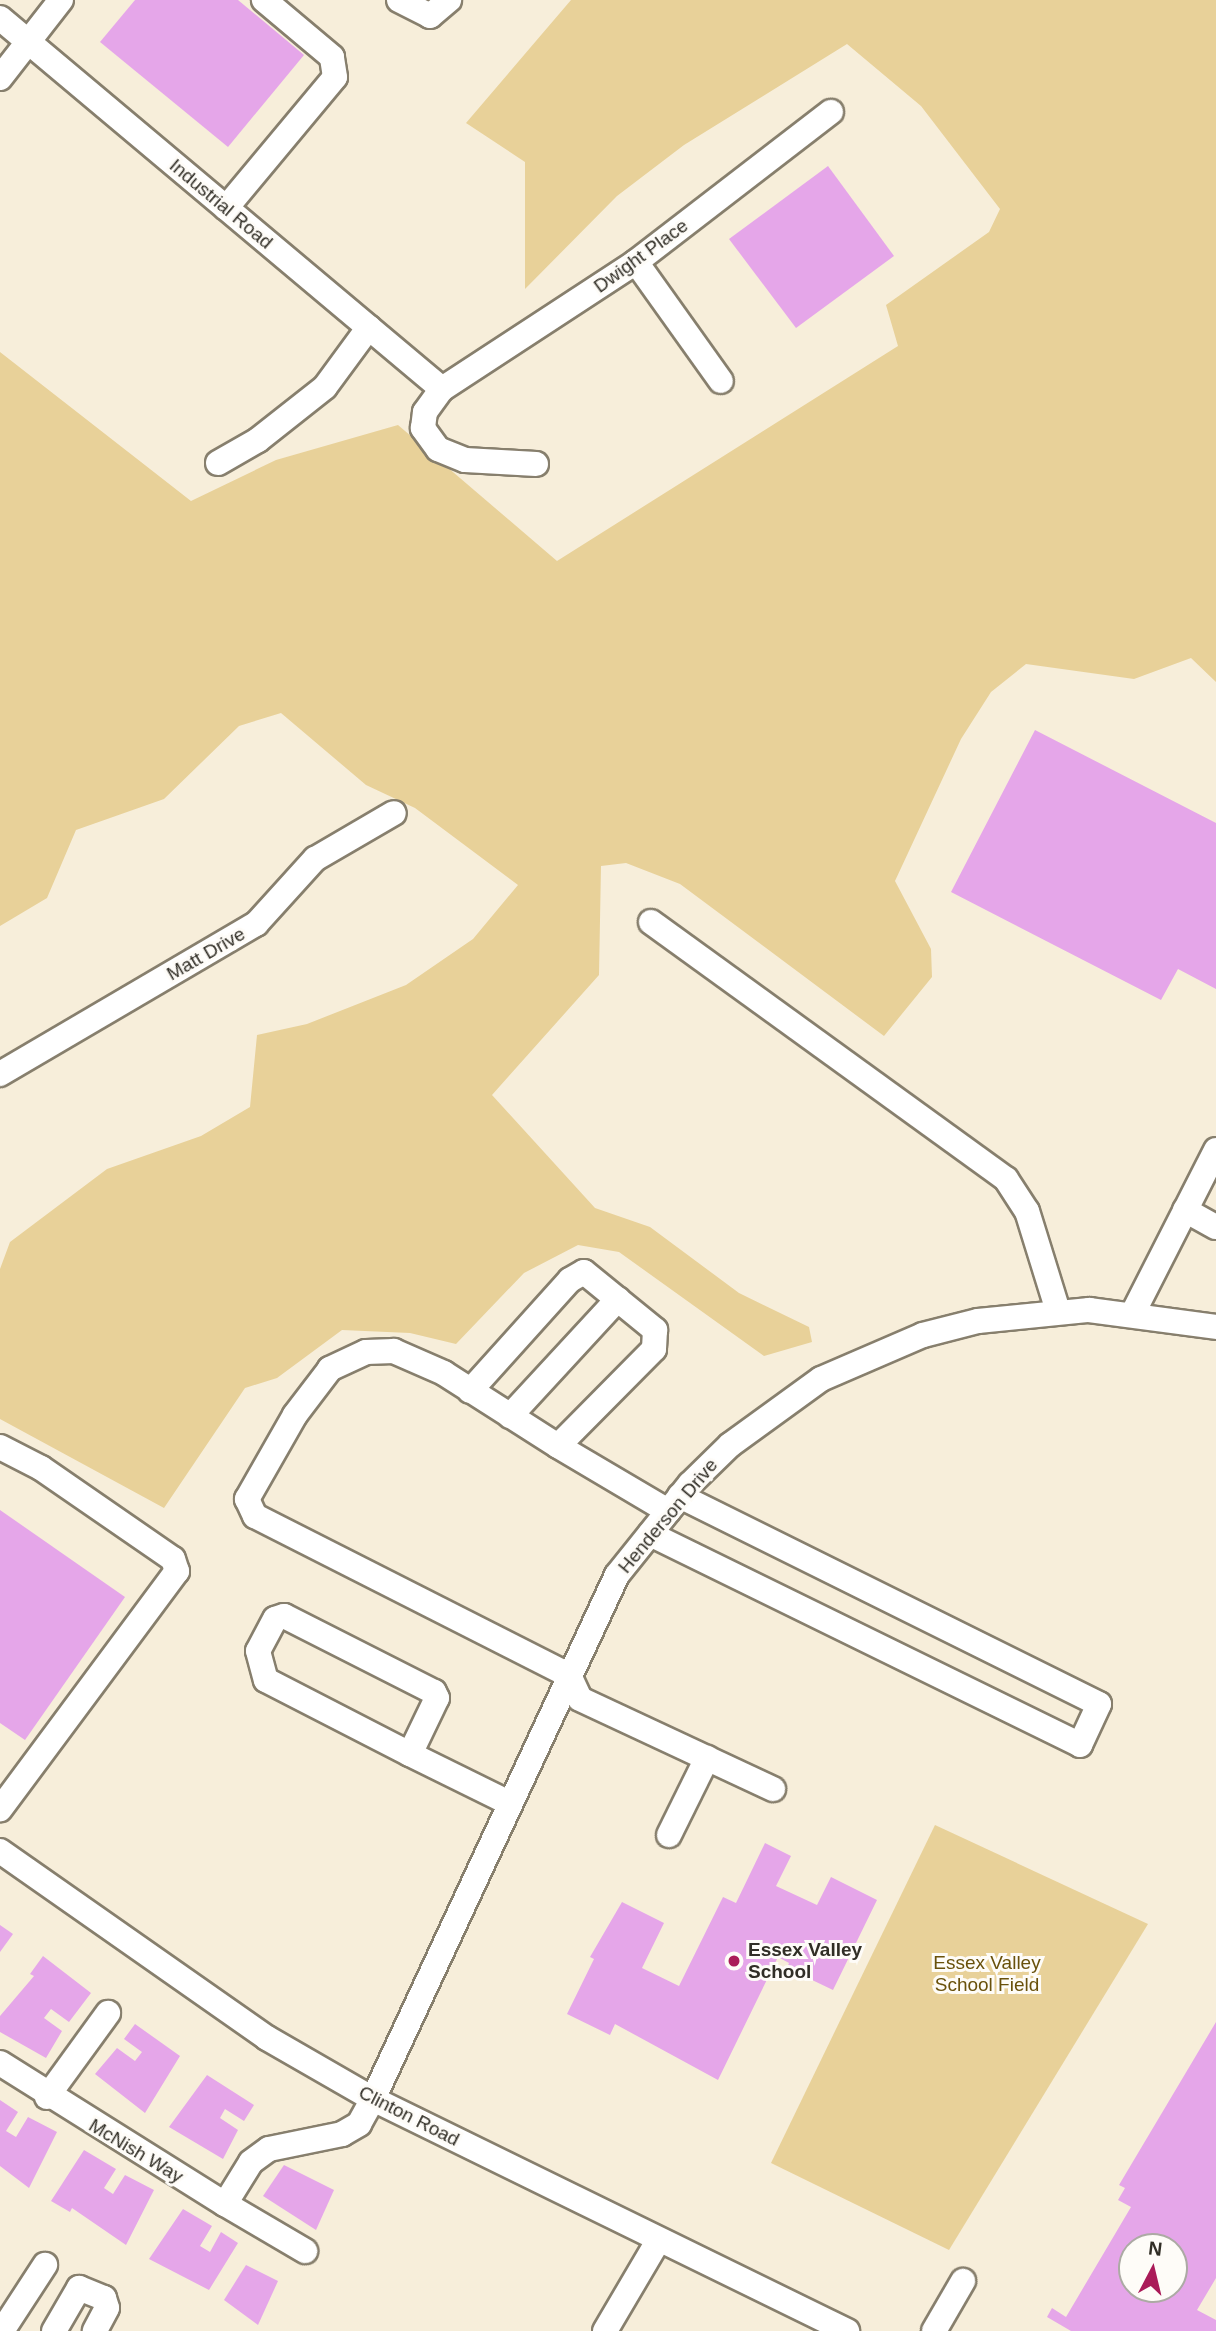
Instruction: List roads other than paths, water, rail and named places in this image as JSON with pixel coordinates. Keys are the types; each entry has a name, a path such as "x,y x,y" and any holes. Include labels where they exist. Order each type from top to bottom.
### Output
{"street":[{"path":"0,78 61,0"},
{"path":"226,208 335,77 332,57 264,0"},
{"path":"399,0 430,16 449,0"},
{"name":"Industrial Road","path":"0,18 442,389"},
{"name":"Dwight Place","path":"442,389 636,262 831,112"},
{"path":"636,262 721,381"},
{"path":"218,463 258,440 325,387 369,327"},
{"path":"442,389 425,412 423,428 438,449 465,460 536,464"},
{"name":"Matt Drive","path":"0,1074 256,924 315,859 394,813"},
{"path":"651,922 1006,1180 1027,1211 1058,1311"},
{"path":"1133,1313 1216,1150"},
{"path":"1185,1210 1216,1227"},
{"path":"470,1391 570,1280 584,1272 655,1330 654,1349 558,1446"},
{"path":"510,1416 618,1299"},
{"name":"Henderson Drive","path":"373,2099 617,1574 674,1504 730,1444 774,1410 871,1355 978,1321 1058,1311 1133,1313 1216,1327"},
{"path":"649,1534 1080,1745 1099,1704 674,1504 558,1446 470,1391 394,1351 366,1352 330,1369 295,1415 247,1499 256,1516 569,1675 580,1699 773,1789"},
{"path":"0,1447 41,1468 173,1559 177,1571 0,1809"},
{"path":"410,1754 437,1698 434,1692 284,1616 275,1619 258,1651 266,1680 410,1754 509,1803"},
{"path":"669,1835 707,1758"},
{"name":"Clinton Road","path":"0,1851 267,2038 373,2099 842,2330"},
{"path":"47,2097 108,2013"},
{"name":"McNish Way","path":"0,2063 47,2097 305,2251"},
{"path":"225,2204 251,2162 293,2140 342,2134 359,2124 373,2099"},
{"path":"605,2331 658,2241"},
{"path":"4,2318 45,2265"},
{"path":"934,2331 963,2281"},
{"path":"54,2331 79,2288 104,2298 107,2308 95,2331"}],"place":[{"name":"Essex Valley School","path":"734,1961"}],"park label":[{"name":"Essex Valley School Field","path":"987,1974"}]}
